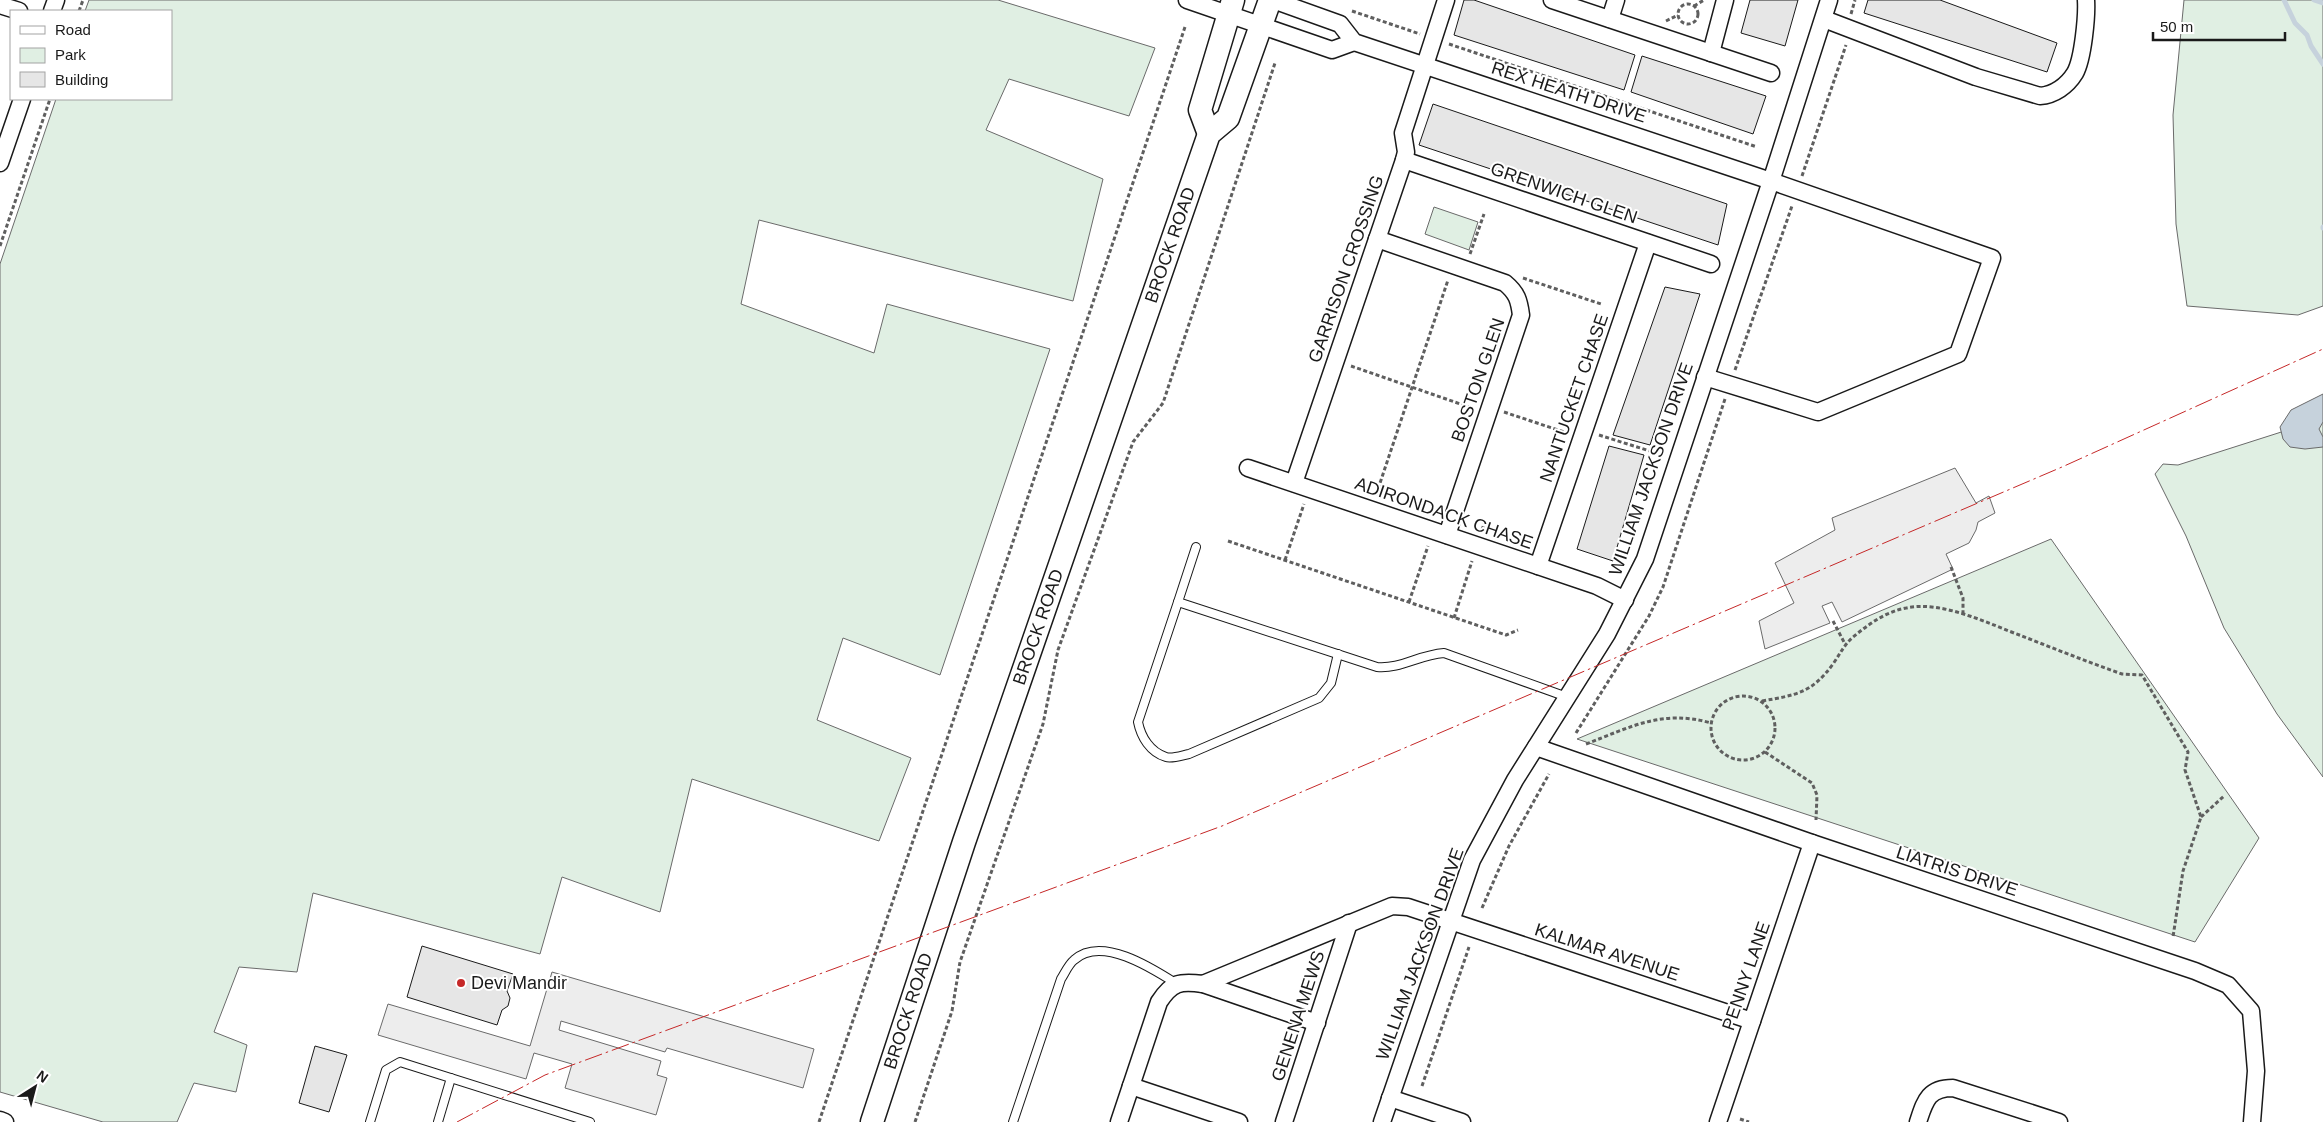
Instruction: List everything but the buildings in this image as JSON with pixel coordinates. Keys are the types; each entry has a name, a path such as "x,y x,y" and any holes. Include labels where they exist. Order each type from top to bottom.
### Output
{"main road":[{"path":"1231,8 1200,110 1209,134 1228,118 1260,26 1272,0"},
{"name":"BROCK ROAD","path":"872,1122 974,814 1209,134"}],"street":[{"path":"1188,0 1231,8 1260,26 1332,50 1354,42 1340,24 1272,0"},
{"name":"GARRISON CROSSING","path":"1294,483 1404,160 1406,152 1403,133 1446,0"},
{"path":"1552,0 1771,73"},
{"path":"1610,19 1616,0"},
{"path":"1711,53 1726,0"},
{"name":"WILLIAM JACKSON DRIVE","path":"1382,1122 1472,860 1515,780 1607,634 1645,559 1829,0"},
{"path":"1824,19 1976,77 2040,96 2050,95 2064,86 2075,73 2087,13 2086,0"},
{"path":"0,5 16,10"},
{"name":"REX HEATH DRIVE","path":"1354,42 1771,181 1992,258 1958,354 1818,412 1705,376"},
{"path":"0,163 22,100"},
{"name":"GRENWICH GLEN","path":"1404,160 1711,264"},
{"name":"BOSTON GLEN","path":"1377,239 1505,284 1515,291 1520,301 1521,315 1447,535"},
{"name":"NANTUCKET CHASE","path":"1538,566 1648,243"},
{"name":"ADIRONDACK CHASE","path":"1248,468 1597,586 1625,600"},
{"name":"LIATRIS DRIVE","path":"1536,746 1812,843 2194,971 2228,985 2251,1011 2256,1072 2252,1122"},
{"name":"PENNY LANE","path":"1718,1122 1812,843"},
{"name":"KALMAR AVENUE","path":"1203,984 1392,906 1408,907 1752,1021"},
{"name":"GENENA MEWS","path":"1284,1122 1349,923"},
{"path":"1119,1122 1159,1002 1166,991 1176,984 1188,982 1203,984 1317,1024"},
{"path":"1131,1086 1239,1122"},
{"path":"1918,1122 1924,1103 1931,1095 1940,1088 1953,1088 2059,1122"},
{"path":"1390,1098 1462,1122"},
{"path":"0,1120 5,1122"}],"lane":[{"path":"1196,547 1138,722 1140,735 1151,748 1167,758 1189,754 1318,698 1331,683 1338,654"},
{"path":"1178,602 1377,667 1392,668 1426,654 1444,653 1567,697"},
{"path":"1013,1122 1061,979 1074,960 1083,954 1093,951 1115,953 1146,964 1176,984"},
{"path":"370,1122 386,1070 400,1062 590,1122"},
{"path":"438,1122 451,1078"}],"path":[{"path":"1694,6 1698,15 1695,20 1686,24 1681,21 1678,15 1680,7 1689,4 1694,6 1704,0"},
{"path":"1345,9 1757,147"},
{"path":"819,1122 1184,27"},
{"path":"915,1122 952,1011 960,962 1043,724 1058,650 1134,442 1162,403 1275,62"},
{"path":"0,246 50,100"},
{"path":"1469,259 1484,214"},
{"path":"1372,510 1411,387 1450,276"},
{"path":"1336,361 1478,410"},
{"path":"1499,410 1572,435"},
{"path":"1595,433 1653,452"},
{"path":"1285,560 1305,500"},
{"path":"1228,541 1506,635 1518,630"},
{"path":"1408,602 1429,542"},
{"path":"1454,618 1474,556"},
{"path":"1951,567 1963,598 1963,614"},
{"path":"1762,702 1797,695 1810,688 1833,664 1845,644 1870,623 1888,613 1908,607 1931,608 1963,614 2122,674 2142,675 2188,752 2185,770 2202,817"},
{"path":"1833,621 1845,644"},
{"path":"1742,695 1762,702 1774,717 1776,726 1775,736 1765,752 1750,759 1733,759 1723,753 1716,745 1711,734 1711,723 1718,708 1731,698 1742,695"},
{"path":"1586,744 1648,720 1680,717 1711,723"},
{"path":"1765,752 1812,782 1817,795 1816,820"},
{"path":"1482,908 1509,846 1549,774"},
{"path":"2173,937 2183,871 2202,817 2224,796"},
{"path":"1422,1086 1469,947"},
{"path":"1740,1119 1749,1122"}],"green space":[{"path":"89,0 998,0 1155,48 1129,116 1009,79 986,130 1103,179 1073,301 759,220 741,304 874,353 887,304 1050,349 940,675 843,638 817,720 911,758 879,841 692,779 660,912 562,877 540,954 313,893 297,972 239,967 214,1032 247,1045 236,1092 194,1083 177,1122 103,1122 0,1092 0,264 56,100 172,100 172,10 85,10"},
{"path":"2184,0 2323,0 2323,306 2298,315 2187,306 2176,224 2173,115"},
{"path":"1434,207 1478,222 1469,250 1425,234"},
{"path":"2323,403 2323,777 2277,714 2224,628 2186,536 2155,474 2163,464 2178,465 2297,427"},
{"path":"2051,539 2259,838 2195,942 1577,739"}],"shaded area":[{"path":"2323,394 2323,422 2319,429 2323,437 2323,447 2305,449 2290,447 2283,439 2280,427 2291,410"},
{"path":"1955,468 1976,503 1989,496 1995,513 1978,522 1969,543 1946,554 1953,569 1842,622 1832,602 1822,606 1830,623 1765,649 1759,621 1794,603 1775,563 1835,530 1832,518"},
{"path":"552,972 814,1049 803,1088 667,1048 665,1052 561,1021 559,1030 661,1061 657,1075 667,1078 656,1115 565,1088 572,1064 534,1053 526,1079 378,1035 388,1004 530,1046"}],"waterway":[{"path":"2284,0 2295,23 2307,35 2311,46 2323,64"},
{"path":"2314,0 2323,3"}],"power":[{"path":"457,1122 545,1075 1222,826 2062,467 2323,349"}],"place":[{"name":"Devi Mandir","path":"461,983"}]}
